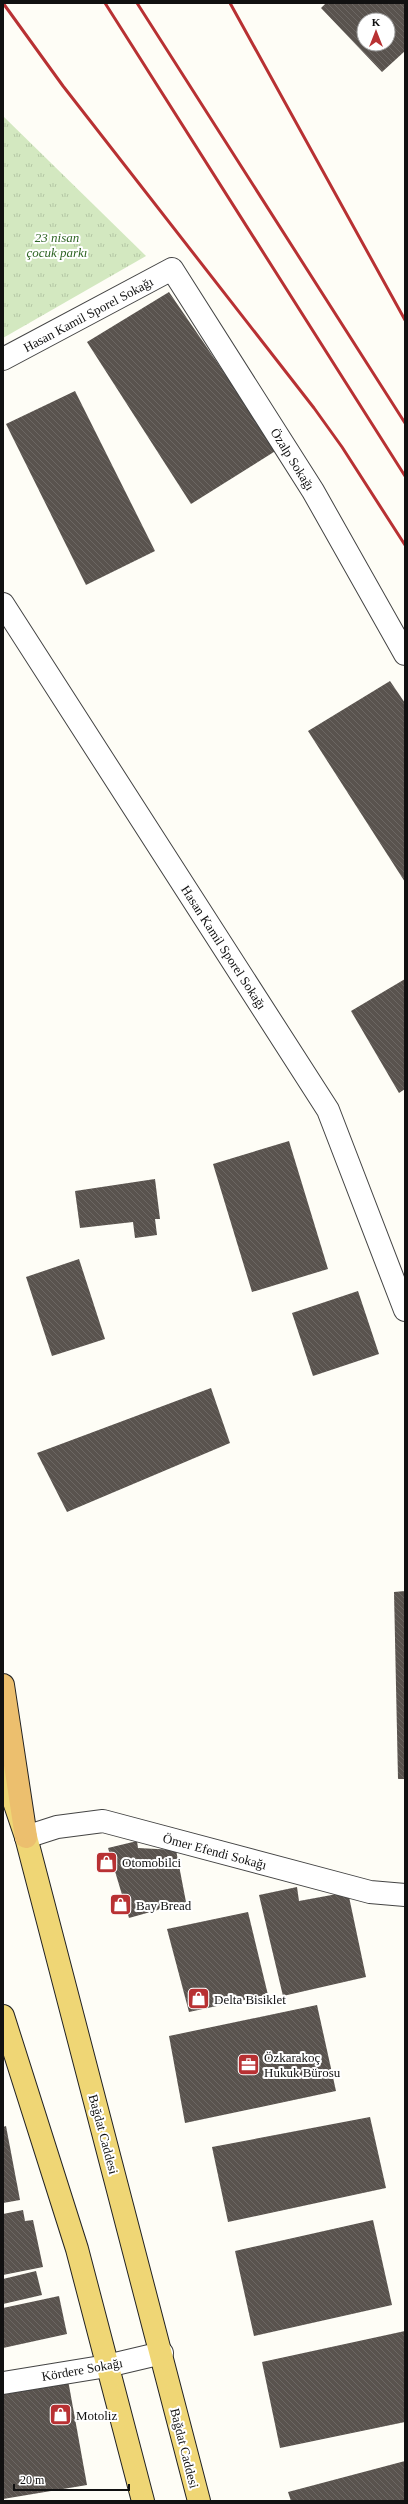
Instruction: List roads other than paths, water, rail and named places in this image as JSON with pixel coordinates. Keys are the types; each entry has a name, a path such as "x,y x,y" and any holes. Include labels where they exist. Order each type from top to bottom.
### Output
{"highway":[{"path":"3,1685 26,1837"}],"main road":[{"name":"Bağdat Caddesi","path":"3,1769 26,1837 162,2353 199,2501"},
{"path":"3,2016 76,2249 142,2501"}],"street":[{"name":"Hasan Kamil Sporel Sokağı","path":"3,358 172,269"},
{"name":"Özalp Sokağı","path":"172,269 313,491 405,654"},
{"name":"Hasan Kamil Sporel Sokağı","path":"3,604 328,1110 405,1310"},
{"name":"Ömer Efendi Sokağı","path":"26,1837 57,1827 103,1821 370,1892 405,1896"},
{"name":"Kördere Sokağı","path":"3,2383 107,2366 162,2353"}],"railway":[{"path":"3,3 63,86 314,408 342,447 405,545"},
{"path":"105,3 405,476"},
{"path":"137,3 405,423"},
{"path":"230,3 405,320"}],"place":[{"name":"Otomobilci","path":"107,1862"},
{"name":"Bay Bread","path":"121,1905"},
{"name":"Delta Bisiklet","path":"198,1999"},
{"name":"Özkarakoç Hukuk Bürosu","path":"249,2064"},
{"name":"Motoliz","path":"60,2415"}],"park label":[{"name":"23 nisan çocuk parkı","path":"57,244"}]}
